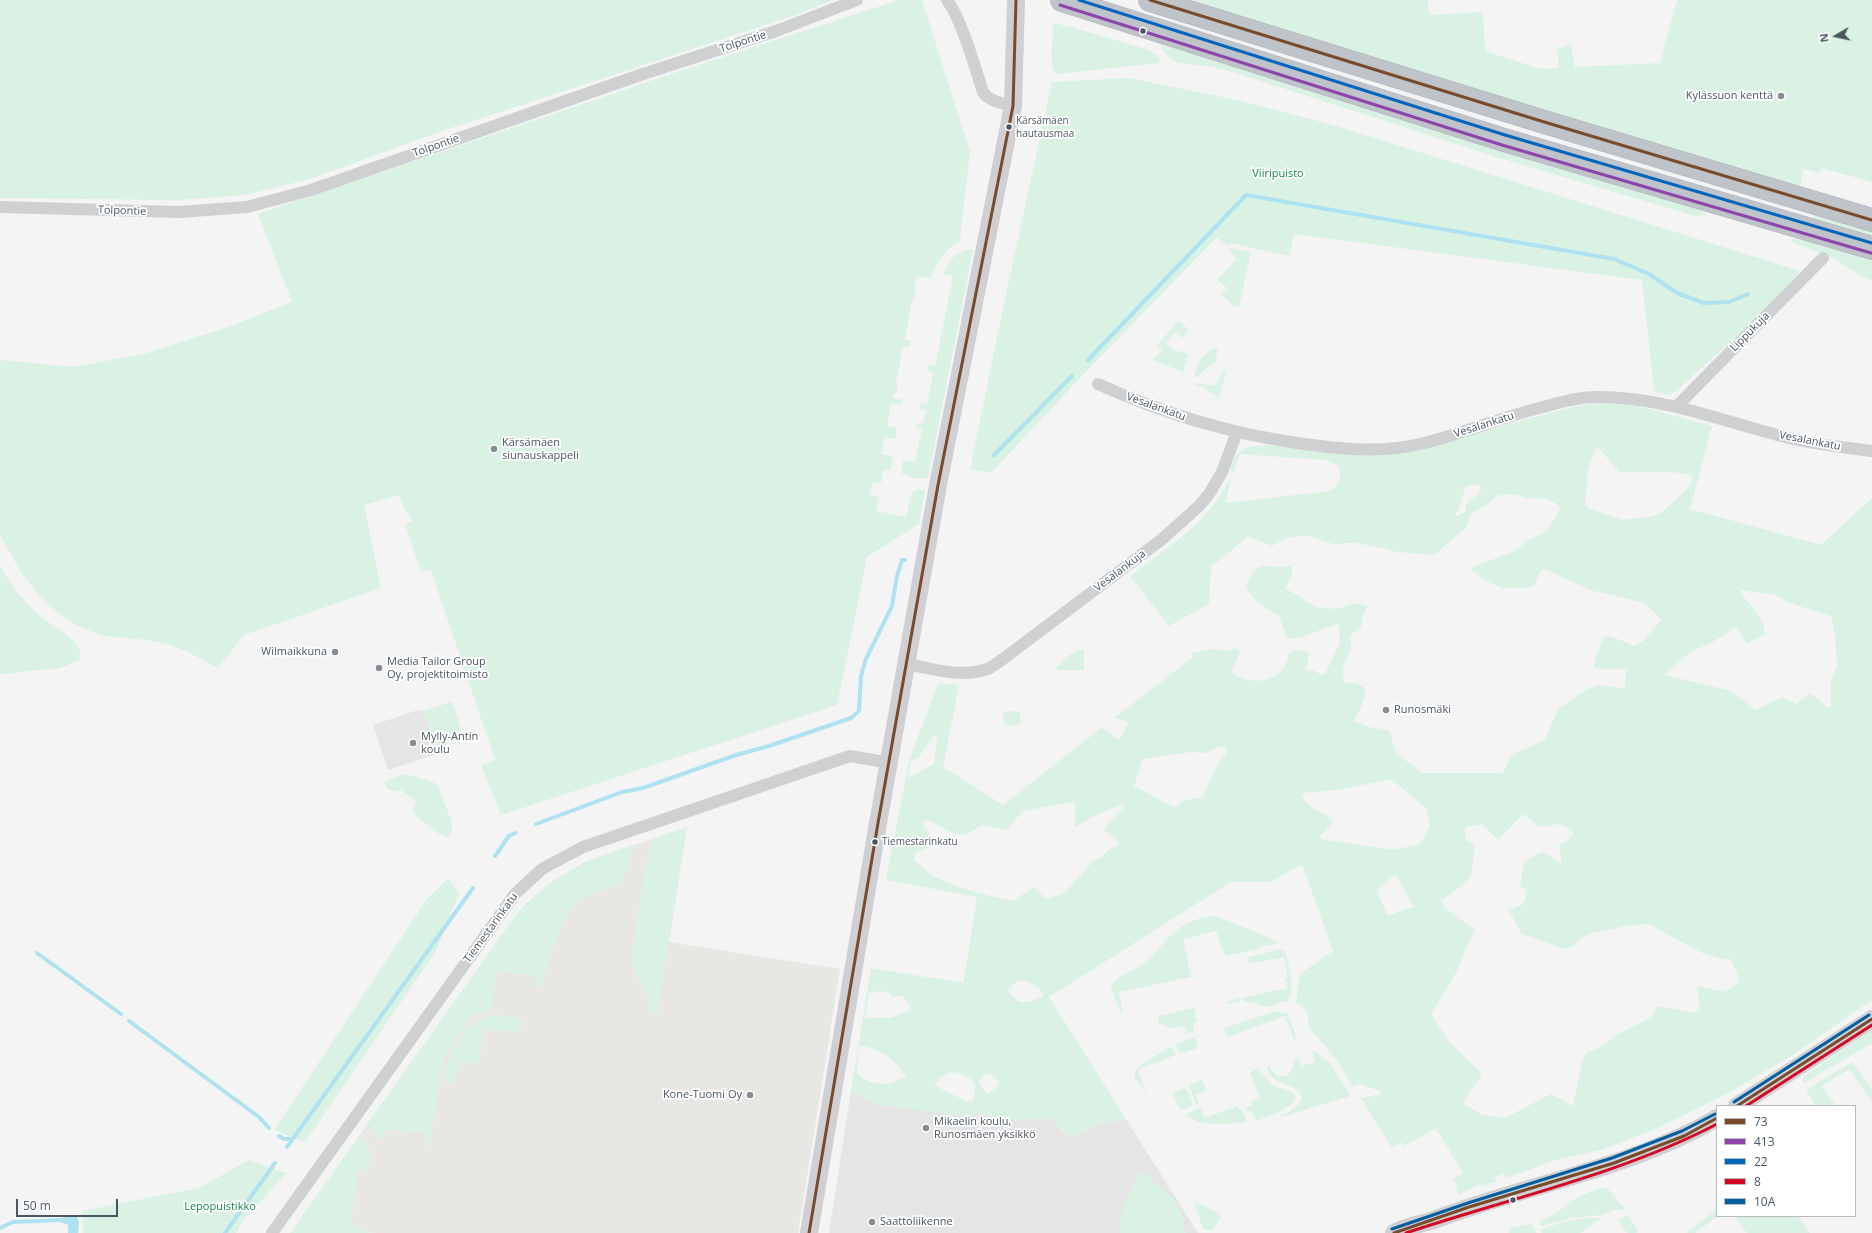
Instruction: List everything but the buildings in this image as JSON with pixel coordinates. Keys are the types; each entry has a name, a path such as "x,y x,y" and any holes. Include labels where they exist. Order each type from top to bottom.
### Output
{"highway":[{"path":"1062,0 1511,142 1872,248"},
{"path":"1150,0 1541,122 1872,220"}],"street":[{"name":"Tolpontie","path":"0,207 179,212 247,207 311,190 643,74 776,31 857,0"},
{"path":"947,0 956,18 983,92 994,101 1013,106"},
{"path":"809,1233 878,823 890,763 938,485 1013,106 1016,0"},
{"name":"Lippukuja","path":"1676,406 1823,258"},
{"name":"Vesalankatu","path":"1098,384 1146,405 1178,416 1260,437 1335,449 1388,449 1423,444 1523,412 1568,400 1596,397 1644,399 1676,406 1791,438 1872,451"},
{"name":"Vesalankuja","path":"907,664 944,671 967,673 988,669 1003,659 1161,540 1199,506 1209,494 1222,472 1237,432"},
{"name":"Tiemestarinkatu","path":"272,1233 515,894 542,868 583,847 850,756 890,763"},
{"path":"1739,1105 1872,1019"},
{"path":"1394,1233 1407,1226 1430,1221 1664,1145 1716,1119"},
{"path":"1416,1233 1430,1221"}],"shaded area":[{"name":"Mylly-Antin koulu","path":"452,702 461,730 456,732 438,755 433,755 388,770 373,725 418,710 423,711"},
{"path":"687,827 669,942 840,969 798,1233 374,1233 299,1221 506,929 526,904 556,879 585,862"},
{"path":"851,1091 877,1105 972,1117 975,1112 1006,1120 1051,1118 1064,1133 1084,1132 1093,1126 1126,1119 1198,1233 829,1233"}],"green space":[{"path":"0,0 833,0 796,15 442,131 310,179 245,195 176,200 0,198"},
{"path":"899,0 922,0 970,152 960,236 962,241 946,251 936,266 931,278 917,276 914,292 916,294 914,300 912,300 905,339 911,341 909,347 903,346 896,383 898,384 896,394 893,394 893,398 903,400 902,405 891,403 887,426 897,428 895,439 885,437 881,454 893,457 891,470 883,471 881,483 873,482 869,495 879,497 876,511 906,517 912,492 918,489 925,491 919,524 867,557 837,705 501,815 481,765 495,760 431,570 421,572 405,524 413,521 403,507 399,495 364,505 381,588 244,635 218,668 186,651 167,644 147,640 103,636 78,626 58,613 40,596 22,574 0,535 0,360 74,367 147,353 228,327 292,302 258,214 680,71"},
{"path":"1192,0 1428,0 1429,15 1483,12 1485,51 1541,69 1559,68 1557,49 1571,44 1575,67 1660,63 1677,0 1872,0 1872,182 1821,168 1819,173 1804,169 1799,192 1213,8"},
{"path":"1054,23 1149,50 1159,57 1160,63 1056,74 1052,64"},
{"path":"1161,46 1184,49 1695,207 1708,215 1695,216 1496,157 1233,72 1207,66 1178,63 1164,53"},
{"name":"Viiripuisto","path":"1129,78 1237,100 1333,125 1800,271 1767,309 1676,391 1668,395 1654,391 1642,280 1294,234 1289,256 1230,243 1227,246 1217,237 1094,363 991,473 970,469 1052,82"},
{"path":"1815,213 1872,230 1872,241 1812,224"},
{"path":"1791,239 1810,241 1872,257 1872,280 1861,276 1831,257 1792,242"},
{"path":"1231,248 1251,252 1239,307 1232,305 1221,294 1227,288 1217,280 1237,259 1229,250"},
{"path":"968,249 973,249 928,478 922,479 910,477 901,473 903,461 915,462 922,429 916,428 917,423 923,423 926,411 920,409 921,403 927,404 933,373 928,371 929,365 935,366 953,276 943,274 954,256"},
{"path":"1179,321 1189,330 1181,339 1179,333 1174,333 1166,343 1174,350 1188,354 1183,372 1153,360 1162,350 1157,345"},
{"path":"1213,348 1218,349 1215,363 1207,367 1198,377 1194,376 1199,360"},
{"path":"1223,371 1226,372 1219,398 1202,387 1195,386 1195,383 1215,386"},
{"path":"1612,402 1638,406 1712,426 1690,509 1821,545 1872,498 1872,1000 1791,1056 1732,1091 1655,1129 1601,1150 1559,1159 1506,1178 1504,1173 1495,1177 1496,1181 1482,1186 1481,1184 1459,1194 1456,1190 1458,1188 1453,1180 1463,1173 1436,1128 1404,1146 1401,1142 1392,1148 1355,1090 1362,1098 1380,1095 1380,1091 1359,1084 1353,1086 1335,1058 1310,1029 1306,1010 1296,1003 1300,974 1333,951 1302,864 1271,882 1231,882 1049,997 1126,1119 1093,1126 1070,1138 1051,1118 1006,1120 975,1112 972,1117 877,1105 851,1091 871,968 963,983 964,981 977,897 886,880 909,761 938,683 959,685 943,767 1003,805 1101,728 1107,730 1117,739 1120,739 1129,722 1114,718 1193,657 1191,653 1214,649 1226,651 1237,648 1240,653 1231,672 1245,679 1260,681 1275,676 1281,671 1286,664 1290,652 1296,650 1308,652 1309,655 1306,671 1313,670 1322,675 1325,674 1340,643 1339,626 1337,624 1299,638 1287,638 1279,616 1257,602 1246,588 1253,572 1262,566 1284,567 1290,565 1292,567 1292,575 1285,588 1316,607 1337,609 1355,603 1368,606 1362,617 1363,621 1361,626 1350,636 1351,648 1343,668 1344,683 1359,684 1366,690 1363,702 1354,721 1369,727 1389,730 1396,753 1422,773 1503,773 1510,758 1515,753 1545,739 1558,709 1586,690 1600,685 1625,689 1626,670 1594,667 1595,658 1604,637 1610,636 1635,646 1643,641 1661,620 1645,603 1590,590 1542,569 1534,585 1526,588 1502,588 1488,582 1472,571 1472,567 1513,552 1529,540 1547,531 1560,510 1560,507 1553,501 1545,498 1527,499 1512,494 1496,496 1490,503 1471,514 1466,528 1434,555 1397,552 1356,543 1336,545 1309,536 1289,537 1272,546 1248,536 1219,561 1211,565 1209,604 1169,626 1130,576 1186,534 1210,509 1229,480 1231,481 1225,503 1331,491 1340,481 1339,466 1325,460 1240,454 1233,474 1230,469 1236,455 1246,447 1268,445 1315,451 1410,451 1576,406","holes":["1596,448 1600,449 1619,472 1672,472 1691,475 1693,480 1685,491 1660,514 1622,520 1588,508 1585,504 1588,469","1478,484 1482,488 1466,505 1466,511 1455,517 1461,503 1465,487","1741,590 1773,594 1790,603 1831,616 1835,635 1837,666 1831,681 1831,706 1828,708 1810,693 1796,704 1782,697 1756,710 1731,691 1665,675 1690,652 1711,643 1736,627 1747,644 1765,634 1765,629 1760,618 1741,594","935,734 937,737 934,764 908,778 911,761 918,758","1218,747 1226,747 1228,750 1216,767 1203,797 1182,801 1178,806 1173,807 1134,786 1143,759 1191,752 1206,753","1391,779 1427,809 1430,826 1420,844 1393,850 1320,839 1320,836 1332,824 1332,819 1309,805 1301,793 1339,790","1073,802 1075,804 1074,822 1076,827 1094,816 1125,803 1124,807 1108,823 1104,830 1118,841 1118,846 1109,849 1103,856 1092,862 1065,893 1046,899 1034,887 1012,901 974,892 933,876 914,860 916,853 936,843 935,839 924,828 923,821 932,822 953,834 959,835 969,833 982,825 1006,830 1023,811","1523,814 1538,826 1546,827 1557,824 1567,827 1574,833 1567,841 1559,845 1562,864 1543,852 1533,856 1524,864 1520,886 1526,890 1524,902 1520,906 1508,909 1522,934 1565,949 1589,934 1626,926 1649,924 1702,953 1723,959 1731,959 1739,979 1737,984 1724,992 1697,986 1700,1009 1695,1013 1658,1006 1645,1021 1618,1034 1599,1048 1587,1052 1583,1059 1573,1106 1551,1094 1505,1118 1482,1115 1464,1104 1467,1095 1479,1079 1481,1072 1450,1043 1431,1014 1457,971 1475,930 1444,907 1442,901 1471,876 1475,845 1469,842 1466,838 1466,827 1482,824 1498,840","1394,875 1414,907 1389,915 1387,914 1377,891","1019,980 1035,985 1041,990 1043,997 1027,1002 1019,1002 1007,990","879,991 888,992 893,997 903,996 911,1008 910,1011 890,1018 865,1018 869,993","861,1046 875,1049 887,1056 898,1066 906,1077 893,1082 881,1084 863,1078 857,1073 858,1052","950,1072 966,1076 972,1081 975,1088 973,1101 966,1101 934,1085 940,1078","986,1074 991,1074 999,1082 995,1090 988,1094 983,1089 979,1081"]},
{"path":"0,566 13,586 33,610 43,619 66,634 75,643 79,650 81,659 60,668 0,674"},
{"path":"1078,650 1084,650 1084,670 1054,670 1066,657"},
{"path":"452,702 461,730 456,732 438,755 423,711"},
{"path":"1003,712 1020,712 1021,724 1009,726 1004,723"},
{"path":"406,774 433,782 438,786 451,820 452,832 448,837 439,834 415,815 413,810 416,801 401,790 399,792 387,789 384,781"},
{"path":"687,827 657,1015 650,1010 647,994 633,969 632,955 648,850 652,839"},
{"path":"633,845 632,854 621,885 589,894 579,901 570,911 557,936 540,988 538,989 536,987 537,977 497,970 491,1010 478,1012 469,1019 445,1055 442,1063 430,1144 425,1146 425,1133 386,1129 384,1138 379,1138 368,1123 515,916 528,902 555,880 599,857"},
{"path":"448,878 459,893 436,951 305,1142 274,1130 427,899"},
{"path":"1214,916 1269,937 1278,943 1268,946 1263,945 1260,948 1227,956 1223,952 1216,931 1183,939 1191,977 1119,992 1123,1013 1121,1013 1111,989 1114,982 1139,967 1184,925 1198,919"},
{"path":"1281,949 1285,952 1292,985 1286,1002 1279,1002 1279,1004 1264,1007 1240,999 1240,1001 1228,1004 1228,1001 1287,988 1285,978 1288,977 1284,957 1249,964 1248,957"},
{"path":"1194,1008 1197,1022 1193,1023 1194,1031 1186,1033 1184,1026 1170,1028 1159,1023 1158,1016"},
{"path":"1276,1011 1288,1014 1296,1036 1295,1042 1285,1016 1227,1037 1224,1028"},
{"path":"497,1015 521,1018 520,1033 484,1028 479,1064 459,1061 455,1083 447,1082 445,1080 449,1059 460,1038 477,1022 486,1017"},
{"path":"1872,1030 1872,1043 1804,1083 1803,1082 1803,1077"},
{"path":"1195,1037 1198,1048 1179,1054 1175,1044"},
{"path":"1172,1047 1176,1055 1138,1069 1146,1093 1135,1079 1135,1071 1142,1064"},
{"path":"1312,1052 1316,1052 1330,1063 1351,1096 1277,1118 1295,1108 1302,1098 1299,1092 1295,1089 1273,1079 1267,1068 1269,1066 1277,1076 1287,1075 1290,1073 1295,1060 1298,1057 1301,1066 1315,1062"},
{"path":"1852,1062 1872,1089 1872,1101 1849,1069 1822,1086 1835,1105 1815,1105 1806,1090"},
{"path":"1258,1068 1272,1085 1294,1093 1296,1098 1284,1109 1256,1121 1251,1111 1247,1111 1244,1108 1252,1106 1251,1101 1260,1098 1250,1073"},
{"path":"1202,1080 1206,1091 1196,1095 1199,1104 1196,1105 1189,1085"},
{"path":"1184,1088 1188,1091 1193,1106 1181,1110 1173,1095 1174,1092"},
{"path":"1238,1106 1239,1110 1242,1109 1246,1120 1244,1123 1205,1123 1185,1114 1201,1108 1204,1118"},
{"path":"357,1139 366,1143 369,1147 370,1161 368,1170 358,1169 351,1224 361,1227 366,1232 374,1233 290,1233"},
{"name":"Lepopuistikko","path":"249,1160 287,1173 243,1220 236,1233 83,1233 82,1211 199,1188"},
{"path":"1144,1172 1177,1203 1186,1233 1119,1233 1122,1210 1138,1174"},
{"path":"1605,1187 1626,1210 1614,1210 1602,1215 1573,1218 1541,1226 1540,1221 1552,1216 1579,1196"},
{"path":"1194,1202 1211,1209 1221,1216 1214,1229 1211,1231 1203,1229"},
{"path":"1716,1210 1717,1217 1695,1233 1687,1232"},
{"path":"1627,1215 1638,1230 1637,1233 1627,1233 1618,1221"},
{"path":"1735,1217 1798,1217 1810,1233 1747,1233"},
{"path":"1586,1218 1601,1218 1580,1233 1542,1233 1541,1229 1564,1222"},
{"path":"1530,1224 1534,1227 1536,1233 1509,1233 1509,1229"}],"water":[{"path":"69,1216 77,1217 79,1222 78,1233 68,1233 68,1225 57,1221 58,1219"}],"waterway":[{"path":"1088,360 1246,195 1614,259 1649,274 1677,293 1704,303 1729,302 1748,294"},
{"path":"994,455 1072,376"},
{"path":"536,824 622,792 643,788 736,755 769,746 851,718 859,711 861,676 866,659 892,606 897,576 902,560 905,560"},
{"path":"495,856 509,836 515,833"},
{"path":"287,1147 473,888"},
{"path":"37,953 121,1014"},
{"path":"129,1021 259,1117 269,1128"},
{"path":"279,1136 284,1139 291,1139"},
{"path":"225,1233 275,1163"},
{"path":"0,1228 13,1222 62,1220"}],"transit line":[{"name":"73","path":"809,1233 878,823 938,485 1013,106 1016,0"},
{"name":"22","path":"1079,0 1505,135 1872,243"},
{"name":"73","path":"1150,0 1541,121 1872,220"},
{"name":"413","path":"1060,5 1502,145 1871,253"},
{"name":"10A","path":"1734,1102 1869,1015"},
{"name":"73","path":"1739,1105 1872,1019"},
{"name":"8","path":"1748,1105 1872,1025"},
{"name":"10A","path":"1392,1229 1468,1203 1612,1158 1682,1131 1715,1114"},
{"name":"73","path":"1394,1233 1469,1207 1614,1163 1684,1136 1716,1119"},
{"name":"8","path":"1406,1233 1603,1172 1642,1158 1716,1124"}],"place":[{"name":"Kylässuon kenttä","path":"1781,96"},
{"name":"Kärsämäen hautausmaa","path":"1009,127"},
{"name":"Kärsämäen siunauskappeli","path":"494,449"},
{"name":"Wilmaikkuna","path":"335,652"},
{"name":"Media Tailor Group Oy, projektitoimisto","path":"379,668"},
{"name":"Runosmäki","path":"1386,710"},
{"name":"Mylly-Antin koulu","path":"413,743"},
{"name":"Tiemestarinkatu","path":"875,842"},
{"name":"Kone-Tuomi Oy","path":"750,1095"},
{"name":"Mikaelin koulu, Runosmäen yksikkö","path":"926,1128"},
{"name":"Saattoliikenne","path":"872,1222"}]}
